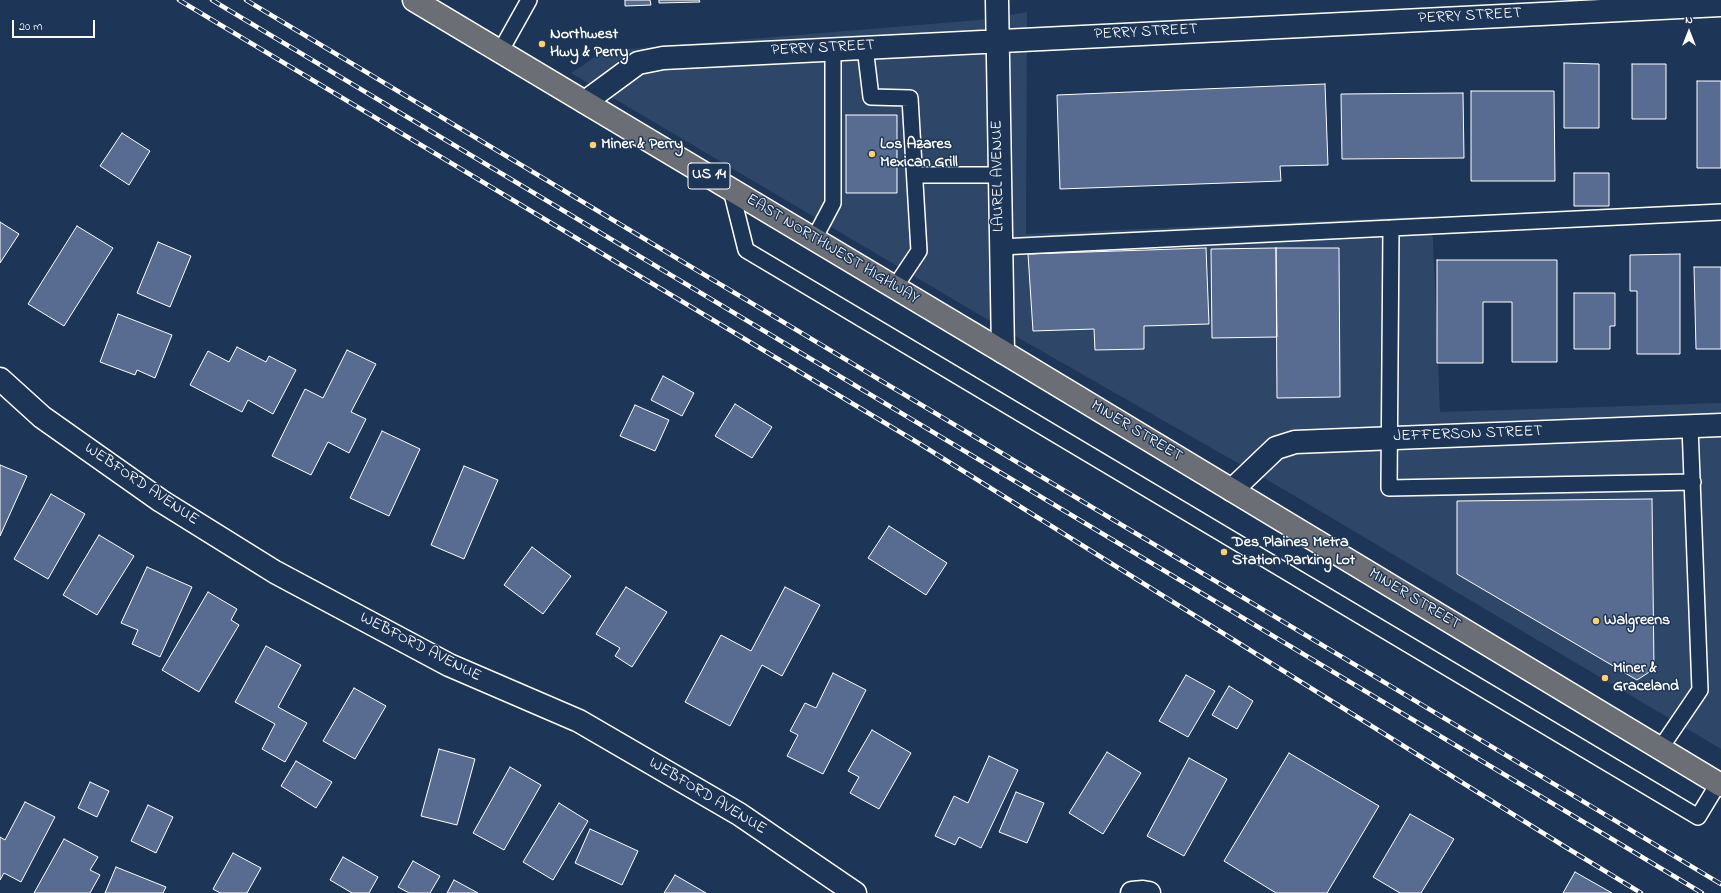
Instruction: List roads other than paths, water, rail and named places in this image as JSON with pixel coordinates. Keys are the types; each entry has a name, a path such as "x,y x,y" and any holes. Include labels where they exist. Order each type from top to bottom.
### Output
{"main road":[{"name":"EAST NORTHWEST HIGHWAY","path":"414,0 1004,352"},
{"name":"MINER STREET","path":"1004,352 1719,784"}],"street":[{"name":"LAUREL AVENUE","path":"998,0 997,40 1000,247 1004,352"},
{"name":"PERRY STREET","path":"584,102 638,63 663,58 997,40 1721,5"},
{"name":"WEBFORD AVENUE","path":"0,379 42,417 161,500 275,572 449,665 579,721 739,814 855,893"},
{"name":"JEFFERSON STREET","path":"1232,490 1276,448 1295,442 1721,425"},
{"path":"1132,893 1149,893"}],"lane":[{"path":"500,52 529,0"},
{"path":"865,47 870,97 910,98 919,251 895,287"},
{"path":"814,239 833,203 833,49"},
{"path":"915,175 999,175"},
{"path":"731,190 746,250 1698,817 1699,811 1719,784"},
{"path":"1000,247 1721,212"},
{"path":"1391,228 1389,488 1692,482"},
{"path":"1660,749 1700,690 1690,426"}],"railway":[{"path":"179,0 920,444 1641,893"},
{"path":"212,0 1702,893"},
{"path":"246,0 1721,884"}],"place":[{"name":"Northwest Hwy & Perry","path":"542,44"},
{"name":"Miner & Perry","path":"593,145"},
{"name":"Los Azares Mexican Grill","path":"872,154"},
{"name":"Des Plaines Metra Station Parking Lot","path":"1224,552"},
{"name":"Walgreens","path":"1596,621"},
{"name":"Miner & Graceland","path":"1605,678"}]}
